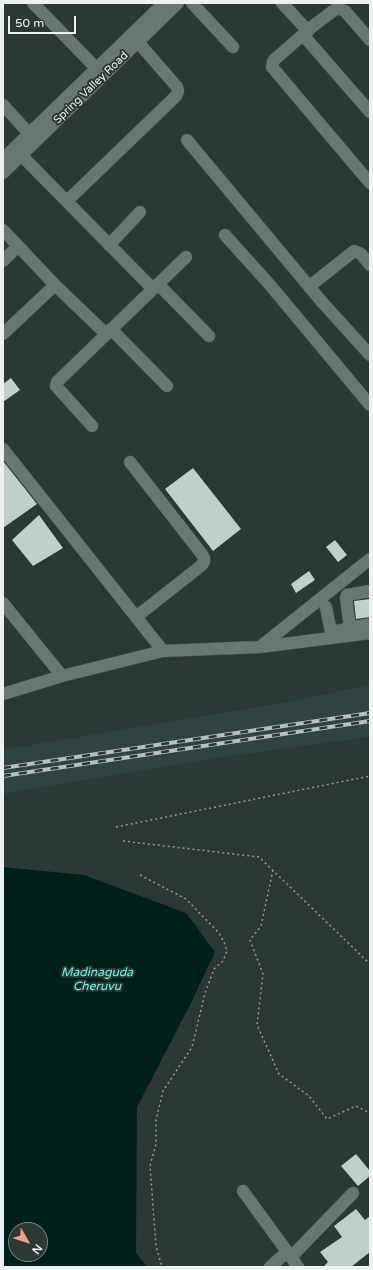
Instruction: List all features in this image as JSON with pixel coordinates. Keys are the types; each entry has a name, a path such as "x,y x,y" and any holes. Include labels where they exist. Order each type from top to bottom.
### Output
{"street":[{"path":"33,3 96,68"},
{"name":"Spring Valley Road","path":"3,173 21,155 33,137 96,68 164,3"},
{"name":"Spring Valley Road","path":"3,159 33,137 138,42 178,3"},
{"path":"192,3 232,46"},
{"path":"282,3 308,30"},
{"path":"291,3 308,30 370,112"},
{"path":"370,40 345,11 337,8 308,30 274,60 272,64 273,69 370,183"},
{"path":"67,201 176,96 178,91 177,87 138,42"},
{"path":"3,105 33,137"},
{"path":"187,140 370,355"},
{"path":"21,155 109,245 209,336"},
{"path":"109,245 140,212"},
{"path":"3,230 56,285 167,386"},
{"path":"226,235 270,284 370,405"},
{"path":"3,261 18,246"},
{"path":"310,286 354,251 361,254 370,265"},
{"path":"92,426 56,386 60,379 186,257"},
{"path":"3,334 56,285"},
{"path":"3,449 163,651"},
{"path":"130,462 204,558 202,566 136,617"},
{"path":"260,646 370,559"},
{"path":"349,631 346,596 370,591"},
{"path":"3,603 62,676"},
{"path":"326,607 331,635"},
{"path":"3,694 62,676 163,651 260,646 331,635 370,624"},
{"path":"349,631 370,633"},
{"path":"243,1191 292,1259"},
{"path":"270,1267 292,1259 353,1193"}],"path":[{"path":"116,827 370,776"},
{"path":"123,841 259,857 370,964"},
{"path":"273,870 261,926 250,940 263,974 257,1025 279,1074 309,1096 327,1119 356,1106 370,1113"},
{"path":"140,875 186,899 219,933 227,951 223,961 214,970 205,993 192,1047 163,1091 156,1120 156,1144 150,1166 156,1246 162,1267"}],"shaded area":[{"path":"370,685 370,737 244,754 3,794 3,750 272,705"}],"water":[{"name":"Madinaguda Cheruvu","path":"3,867 84,875 186,913 215,952 190,1005 137,1107 136,1253 147,1267 3,1267"}],"building":[{"path":"11,378 20,390 3,402 3,384"},
{"path":"3,461 37,504 3,528"},
{"path":"193,468 241,529 213,551 165,489"},
{"path":"39,515 63,548 33,566 12,540"},
{"path":"335,540 347,555 338,562 326,547"},
{"path":"309,571 315,580 296,593 291,584"},
{"path":"370,599 370,617 356,619 354,601"},
{"path":"356,1154 370,1171 370,1176 358,1186 341,1166"},
{"path":"356,1209 365,1220 370,1216 370,1252 351,1267 323,1267 328,1262 320,1252 342,1237 334,1226"}],"railway":[{"path":"3,768 370,713"},
{"path":"3,776 370,721"}]}
